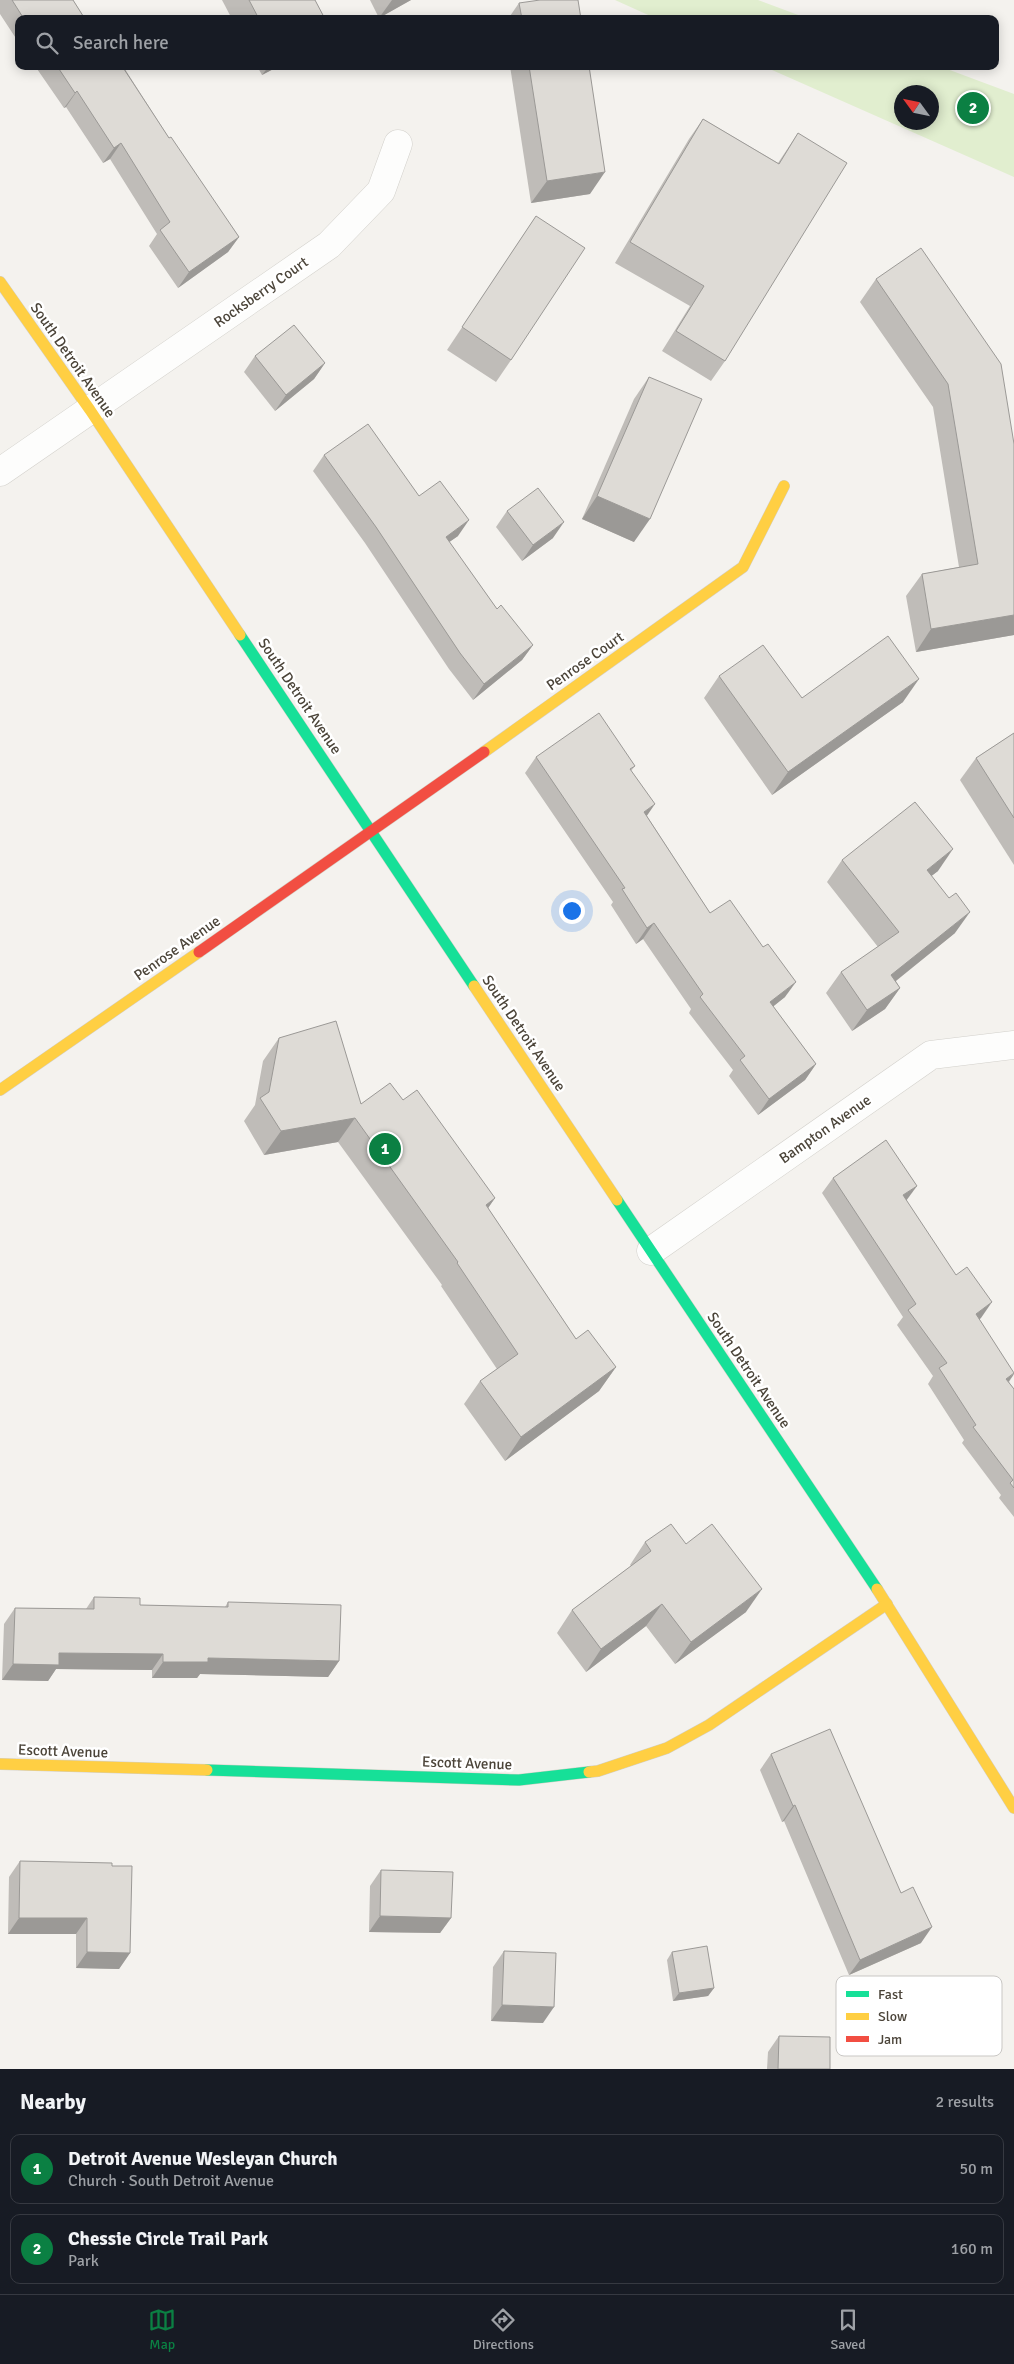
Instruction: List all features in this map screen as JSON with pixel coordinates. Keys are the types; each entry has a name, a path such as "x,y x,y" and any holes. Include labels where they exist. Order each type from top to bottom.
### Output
{"street":[{"name":"Rocksberry Court","path":"0,472 329,246 381,191 398,144"},
{"name":"South Detroit Avenue","path":"0,282 90,410 887,1604 1014,1808"},
{"name":"Penrose Court","path":"372,832 743,567 784,486"},
{"name":"Penrose Avenue","path":"0,1090 372,832"},
{"name":"Bampton Avenue","path":"651,1251 931,1055 1014,1045"},
{"name":"Escott Avenue","path":"0,1764 519,1780 598,1771 667,1748 708,1725 887,1604"}],"green space":[{"path":"615,0 758,0 798,15 648,15"},
{"path":"772,70 950,70 1014,94 1014,177 908,130 939,130 939,85 894,85 894,124"}],"building":[{"path":"12,0 73,0 82,15 21,15"},
{"path":"249,0 315,0 323,15 257,15"},
{"path":"540,0 578,0 580,15 521,15 519,3"},
{"path":"60,70 125,70 169,138 171,137 239,237 189,272 160,230 170,222 121,143 114,148 77,91 75,93"},
{"path":"530,70 590,70 605,172 547,181"},
{"path":"703,119 779,164 798,133 847,163 725,361 676,331 704,286 630,242"},
{"path":"536,216 585,248 511,360 462,327"},
{"path":"921,248 1001,364 1014,444 1014,615 931,629 922,574 978,564 948,384 876,279"},
{"path":"294,325 325,363 286,395 255,356"},
{"path":"649,377 702,399 650,519 597,496"},
{"path":"368,424 419,496 440,481 469,520 446,537 497,609 501,605 533,645 484,684 460,653 376,527 324,455"},
{"path":"538,488 564,522 533,545 507,511"},
{"path":"888,636 919,679 788,772 719,676 763,645 802,698"},
{"path":"599,713 635,766 630,769 655,804 644,812 710,913 730,900 763,947 768,944 796,982 770,1002 816,1064 769,1099 740,1060 745,1056 700,997 703,994 654,923 647,928 622,889 625,888 536,757"},
{"path":"1014,733 1014,818 976,758"},
{"path":"915,802 953,849 927,870 949,898 956,893 970,912 891,975 900,988 867,1010 841,972 899,932 842,860"},
{"path":"336,1021 361,1104 390,1083 403,1100 417,1090 495,1198 486,1205 576,1339 588,1330 616,1367 521,1437 480,1381 518,1354 458,1262 355,1118 281,1131 260,1098 269,1092 279,1038"},
{"path":"886,1140 917,1186 903,1195 956,1275 967,1267 992,1302 976,1314 1014,1373 1006,1379 1014,1389 1014,1488 1010,1483 1013,1480 973,1427 976,1425 939,1368 947,1363 908,1310 916,1304 833,1178"},
{"path":"671,1524 686,1544 712,1524 762,1589 691,1642 662,1604 601,1649 572,1610 651,1551 645,1542"},
{"path":"94,1597 140,1598 140,1605 228,1607 228,1602 341,1605 339,1661 208,1658 208,1662 163,1662 163,1654 59,1653 59,1665 13,1664 15,1608 94,1609"},
{"path":"830,1729 901,1893 913,1887 932,1927 860,1960 795,1805 793,1806 771,1754"},
{"path":"20,1861 112,1863 112,1866 132,1866 130,1953 87,1952 87,1918 19,1918"},
{"path":"381,1870 453,1872 451,1918 380,1916"},
{"path":"707,1946 714,1988 679,1993 672,1952"},
{"path":"504,1951 556,1953 554,2007 502,2005"},
{"path":"779,2036 830,2037 830,2069 778,2069"}],"traffic: fast":[{"path":"240,635 474,986"},
{"path":"617,1200 877,1589"},
{"path":"207,1770 519,1780 589,1772"}],"traffic: slow":[{"path":"0,282 90,410 240,635"},
{"path":"484,752 743,567 784,486"},
{"path":"0,1090 199,952"},
{"path":"474,986 617,1200"},
{"path":"877,1589 1014,1808"},
{"path":"589,1772 598,1771 667,1748 709,1725 887,1604"},
{"path":"0,1764 207,1770"}],"traffic: jam":[{"path":"199,952 484,752"}],"place":[{"name":"Chessie Circle Trail Park","path":"973,108"},
{"name":"Detroit Avenue Wesleyan Church","path":"385,1149"}]}
